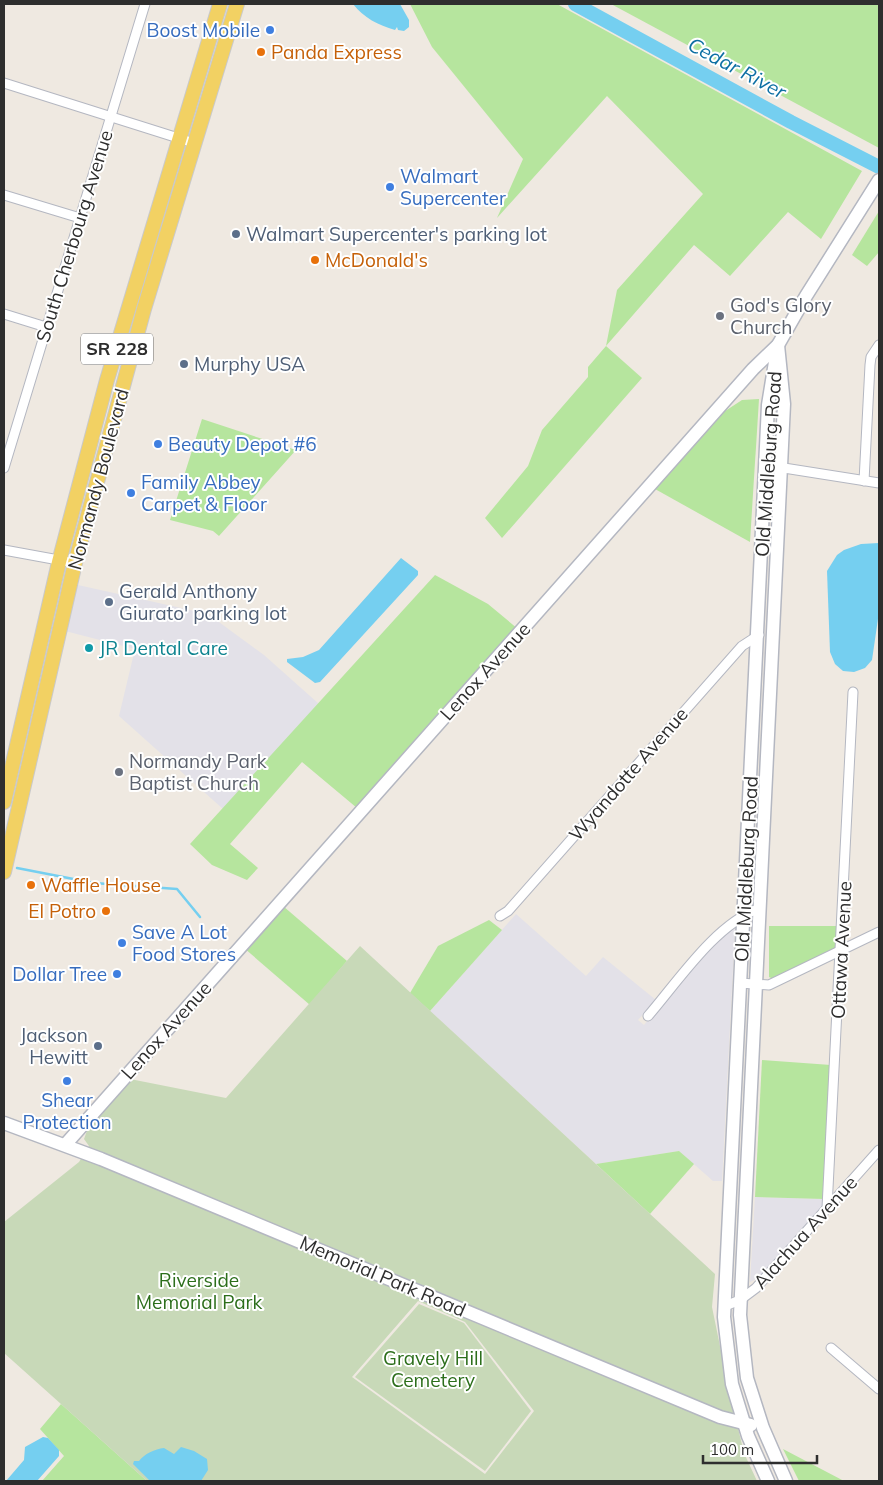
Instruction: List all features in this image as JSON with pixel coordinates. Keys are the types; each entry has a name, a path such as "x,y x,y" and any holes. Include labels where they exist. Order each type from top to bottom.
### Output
{"main road":[{"name":"Normandy Boulevard","path":"4,802 59,562 107,380 220,4"},
{"name":"Normandy Boulevard","path":"4,872 75,563 144,308 237,4"},
{"name":"Lenox Avenue","path":"65,1144 752,369 778,345 806,296 879,180"},
{"name":"Old Middleburg Road","path":"768,1481 744,1423 732,1384 725,1306 743,914 759,636 768,405 778,345"},
{"name":"Old Middleburg Road","path":"778,345 784,404 765,823 758,909 740,1300 747,1378 762,1428 786,1481"},
{"path":"759,636 773,627"},
{"path":"752,756 767,756"},
{"name":"Memorial Park Road","path":"4,1123 65,1144 720,1417 762,1428"},
{"path":"732,1152 747,1153"}],"street":[{"name":"South Cherbourg Avenue","path":"4,468 145,4"},
{"path":"4,83 194,142"},
{"path":"4,195 80,218"},
{"path":"4,314 46,328"},
{"path":"864,480 870,365 871,357 879,345"},
{"path":"4,434 13,438"},
{"path":"765,465 879,483"},
{"path":"4,550 59,562 75,563"},
{"name":"Wyandotte Avenue","path":"500,916 508,911 742,646 759,636"},
{"name":"Ottawa Avenue","path":"828,1208 853,692"},
{"path":"648,1016 723,929 743,914 758,909"},
{"path":"740,983 769,985 879,932"},
{"name":"Alachua Avenue","path":"725,1306 740,1300 762,1283 879,1150"},
{"path":"832,1348 879,1390"}],"shaded area":[{"path":"78,585 208,614 264,655 319,704 223,809 119,716 135,649 65,631"},
{"path":"516,914 586,976 603,957 656,1000 638,1020 644,1025 722,934 735,929 722,1181 713,1181 679,1151 596,1164 430,1011"},
{"path":"755,1197 824,1199 821,1211 763,1276 750,1282"}],"green space":[{"path":"410,4 557,4 862,171 821,239 788,212 730,276 694,245 606,346 617,290 703,194 607,96 497,218 523,159 432,47"},
{"path":"611,4 879,4 879,148"},
{"path":"879,211 879,252 867,266 852,255"},
{"path":"606,346 642,378 502,538 485,518 528,466 542,430 588,377 588,367"},
{"path":"759,399 750,542 655,489 716,417 742,400"},
{"path":"202,419 296,450 219,536 213,531 170,520"},
{"path":"435,575 488,604 518,629 357,808 302,762 230,844 258,868 247,880 212,865 190,844"},
{"path":"283,906 347,961 310,1005 244,948"},
{"path":"489,920 502,930 430,1011 410,993 438,946"},
{"path":"769,926 839,926 836,949 773,979 769,977"},
{"name":"Riverside Memorial Park","path":"360,946 715,1274 712,1307 744,1453 757,1481 147,1481 4,1353 4,1222 79,1162 89,1146 84,1139 88,1128 130,1079 226,1098","holes":["418,1301 465,1322 534,1411 485,1474 352,1377"]},
{"path":"762,1060 831,1065 824,1199 755,1197"},
{"path":"679,1151 694,1164 650,1214 596,1164"},
{"name":"Gravely Hill Cemetery","path":"419,1304 464,1323 531,1411 485,1471 355,1377"},
{"path":"61,1404 147,1481 42,1481 64,1456 40,1429"},
{"path":"783,1449 844,1481 799,1481"}],"water":[{"path":"353,4 400,4 409,20 409,27 404,31 398,30 397,27 395,30 383,26 367,17"},
{"path":"879,543 879,612 872,660 865,668 854,672 843,671 835,664 830,652 827,571 837,555 844,550 861,544"},
{"path":"401,558 418,571 418,575 320,682 315,683 287,662 287,659 303,657 319,650"},
{"path":"43,1437 48,1438 59,1450 59,1456 37,1481 6,1481 24,1460 25,1447"},
{"path":"181,1447 194,1451 207,1459 208,1470 201,1481 150,1481 133,1464 134,1461 139,1461 153,1451 164,1448 174,1454"}],"waterway":[{"name":"Cedar River","path":"575,4 791,122 879,167"},
{"path":"17,868 94,883 177,889 200,917"}],"place":[{"name":"Boost Mobile","path":"270,30"},
{"name":"Panda Express","path":"261,52"},
{"name":"Walmart Supercenter","path":"390,187"},
{"name":"Walmart Supercenter's parking lot","path":"236,234"},
{"name":"McDonald's","path":"315,260"},
{"name":"God's Glory Church","path":"720,316"},
{"name":"Murphy USA","path":"184,364"},
{"name":"Beauty Depot #6","path":"158,444"},
{"name":"Family Abbey Carpet & Floor","path":"131,493"},
{"name":"Gerald Anthony Giurato' parking lot","path":"109,602"},
{"name":"JR Dental Care","path":"89,648"},
{"name":"Normandy Park Baptist Church","path":"119,772"},
{"name":"Waffle House","path":"31,885"},
{"name":"El Potro","path":"106,911"},
{"name":"Save A Lot Food Stores","path":"122,943"},
{"name":"Dollar Tree","path":"117,974"},
{"name":"Jackson Hewitt","path":"98,1046"},
{"name":"Shear Protection","path":"67,1081"}]}
